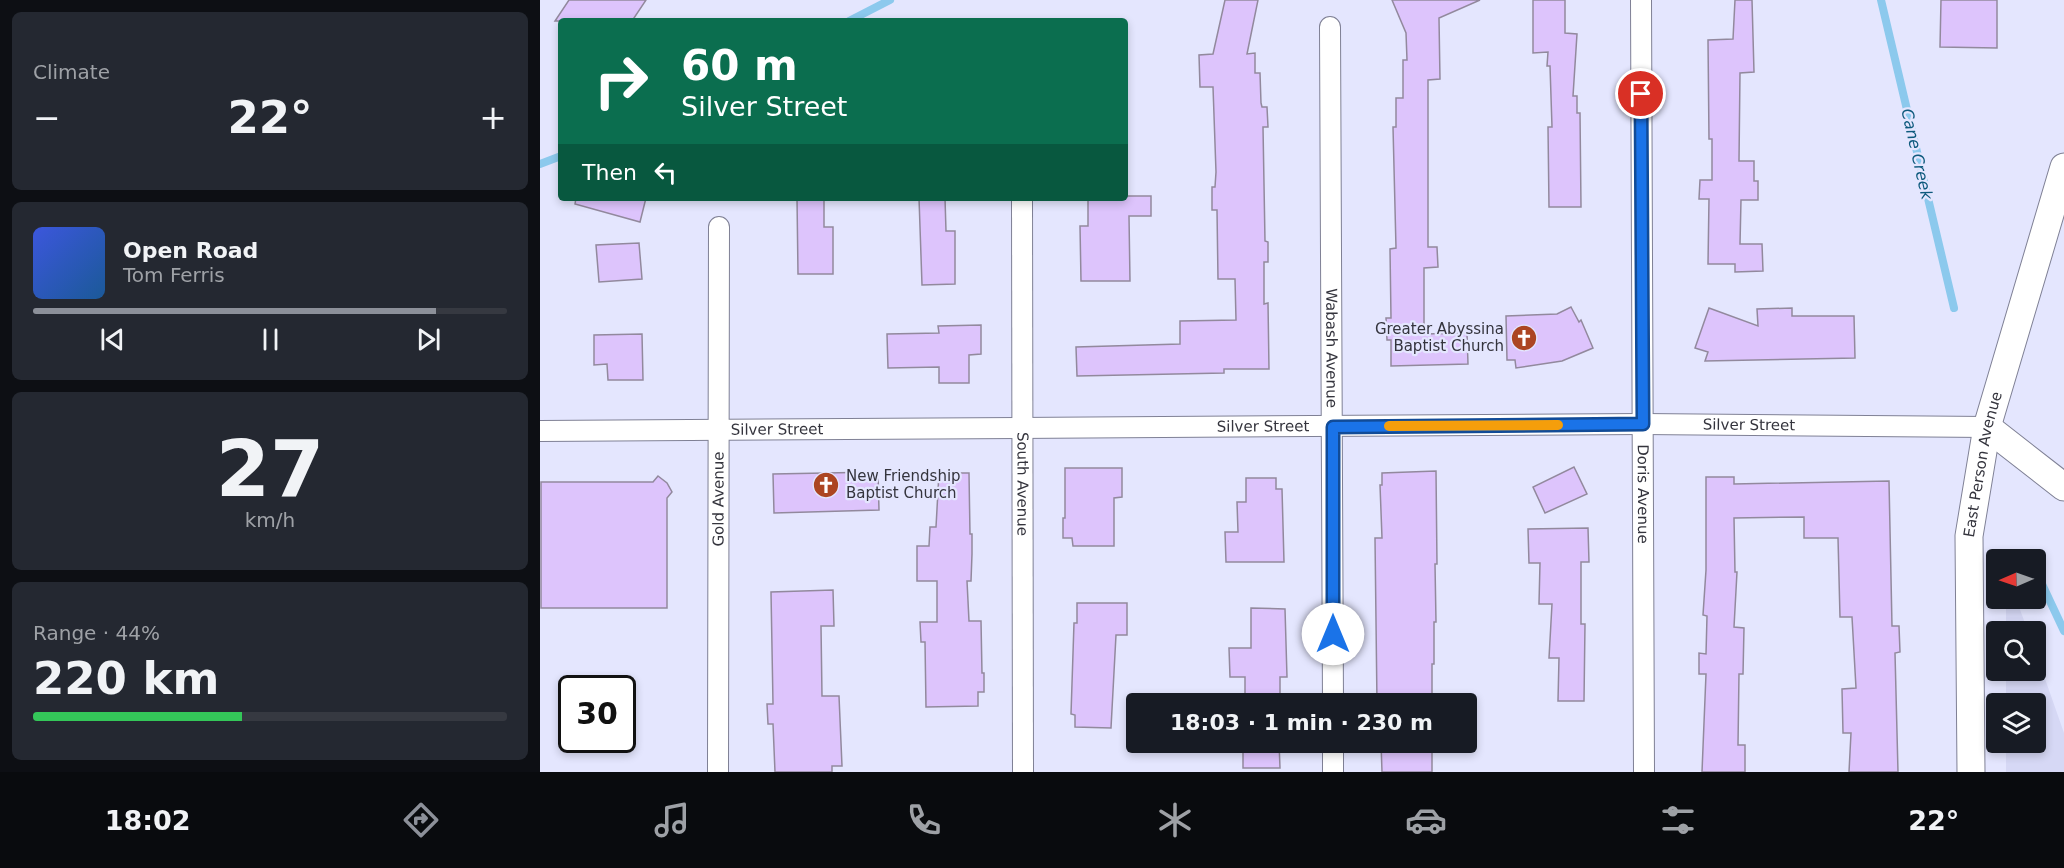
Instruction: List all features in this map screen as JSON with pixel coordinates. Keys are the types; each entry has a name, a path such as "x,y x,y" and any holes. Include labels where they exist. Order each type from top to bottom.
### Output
{"main road":[{"name":"East Person Avenue","path":"1971,772 1970,536 1987,427 2064,167"},
{"path":"1987,427 2064,487"}],"street":[{"name":"Doris Avenue","path":"1641,0 1644,772"},
{"name":"Wabash Avenue","path":"1330,27 1333,693"},
{"name":"South Avenue","path":"1022,201 1023,772"},
{"name":"Gold Avenue","path":"718,772 719,227"},
{"name":"Silver Street","path":"540,431 1643,424 1987,427"},
{"path":"1333,753 1333,772"}],"shaded area":[{"path":"2006,609 2020,609 2024,621 2006,621"},
{"path":"2006,681 2046,681 2064,733 2064,772 2006,772 2006,753 2046,753 2046,693 2006,693"}],"building":[{"path":"569,0 646,0 634,18 558,18 558,21 555,21"},
{"path":"1225,0 1258,0 1247,54 1255,53 1255,73 1260,73 1261,103 1262,107 1267,107 1268,127 1263,127 1265,241 1268,242 1268,262 1264,262 1264,304 1268,303 1269,369 1224,369 1224,373 1077,376 1076,347 1180,344 1180,321 1236,320 1235,279 1218,279 1217,210 1212,210 1212,187 1215,187 1216,172 1213,87 1200,87 1199,55 1213,54"},
{"path":"1392,0 1480,0 1439,18 1440,79 1428,80 1428,247 1437,247 1438,267 1424,268 1424,334 1467,333 1468,364 1391,366 1391,340 1387,340 1386,318 1391,318 1390,249 1396,248 1393,127 1396,127 1396,98 1403,98 1403,60 1407,60 1406,33"},
{"path":"1533,0 1565,0 1565,33 1577,34 1573,96 1577,96 1577,113 1580,113 1581,207 1549,207 1548,127 1552,127 1550,66 1547,66 1548,52 1533,53"},
{"path":"1735,0 1752,0 1754,72 1740,73 1739,161 1754,161 1754,181 1758,181 1758,200 1741,200 1740,244 1762,244 1763,271 1735,272 1735,264 1708,264 1709,199 1699,199 1700,180 1712,180 1712,139 1709,139 1708,40 1733,39"},
{"path":"1941,0 1997,0 1997,48 1940,47"},
{"path":"1128,196 1151,196 1151,216 1129,216 1130,281 1081,281 1080,226 1088,226 1088,201 1128,201"},
{"path":"576,201 645,201 640,222 575,204"},
{"path":"797,201 824,201 824,227 833,227 833,274 798,274"},
{"path":"919,201 945,201 946,231 955,231 955,284 922,285"},
{"path":"639,243 642,279 599,282 596,245"},
{"path":"1571,307 1579,322 1581,320 1593,348 1562,361 1516,368 1515,360 1507,360 1506,316 1557,314"},
{"path":"1709,308 1758,326 1757,309 1792,308 1792,316 1854,316 1855,358 1705,361 1708,352 1695,348"},
{"path":"981,325 981,354 969,355 969,383 939,383 939,367 888,368 887,334 939,333 938,326"},
{"path":"642,334 643,380 608,380 607,364 594,365 594,335"},
{"path":"1574,467 1587,494 1545,513 1533,487"},
{"path":"1065,468 1122,468 1122,497 1114,498 1114,546 1073,546 1072,538 1063,538"},
{"path":"1436,471 1436,622 1434,622 1432,693 1377,693 1375,538 1382,538 1380,485 1382,485 1382,473"},
{"name":"New Friendship Baptist Church","path":"878,472 879,510 774,513 773,474"},
{"path":"939,473 969,473 972,554 971,581 967,581 969,621 981,621 982,673 984,673 984,692 978,692 978,706 926,707 925,642 921,642 920,622 937,622 937,581 917,581 917,546 929,546 930,527 936,527"},
{"path":"658,476 667,483 672,492 667,498 667,608 541,608 541,482 653,482"},
{"path":"1706,477 1734,477 1734,484 1889,481 1892,626 1899,626 1900,652 1895,653 1898,772 1849,772 1851,733 1843,733 1842,689 1856,688 1852,617 1840,617 1838,538 1804,538 1804,517 1734,518 1735,572 1737,572 1734,627 1744,628 1743,674 1739,674 1738,745 1745,745 1745,772 1702,772 1706,674 1699,674 1699,653 1706,654 1707,616 1703,615 1706,570"},
{"path":"1246,478 1276,478 1276,489 1282,489 1284,562 1226,562 1225,532 1238,532 1237,502 1246,502"},
{"path":"1588,528 1589,562 1581,562 1581,624 1585,624 1584,701 1558,701 1559,658 1549,658 1552,604 1539,604 1540,563 1529,563 1528,529"},
{"path":"833,590 834,626 821,626 822,696 839,696 842,766 832,766 832,772 775,772 773,724 768,724 767,704 773,704 771,592"},
{"path":"1077,603 1127,603 1127,635 1116,635 1111,728 1075,727 1075,715 1071,714 1074,623 1077,623"},
{"path":"1251,608 1285,609 1287,677 1280,677 1280,693 1245,693 1245,677 1230,677 1229,648 1251,648"},
{"path":"1243,753 1279,753 1280,768 1243,768"},
{"path":"1381,753 1432,753 1432,772 1382,772"}],"waterway":[{"name":"Cane Creek","path":"855,18 890,0"},
{"name":"Cane Creek","path":"1881,0 1954,308"},
{"name":"Cane Creek","path":"540,164 558,157"},
{"name":"Cane Creek","path":"2046,593 2064,631"}],"slow traffic":[{"path":"1389,426 1558,425"}],"place":[{"name":"Greater Abyssina Baptist Church","path":"1524,338"},
{"name":"New Friendship Baptist Church","path":"826,485"}],"route":[{"path":"1333,634 1333,427 1643,424 1641,94"}]}
